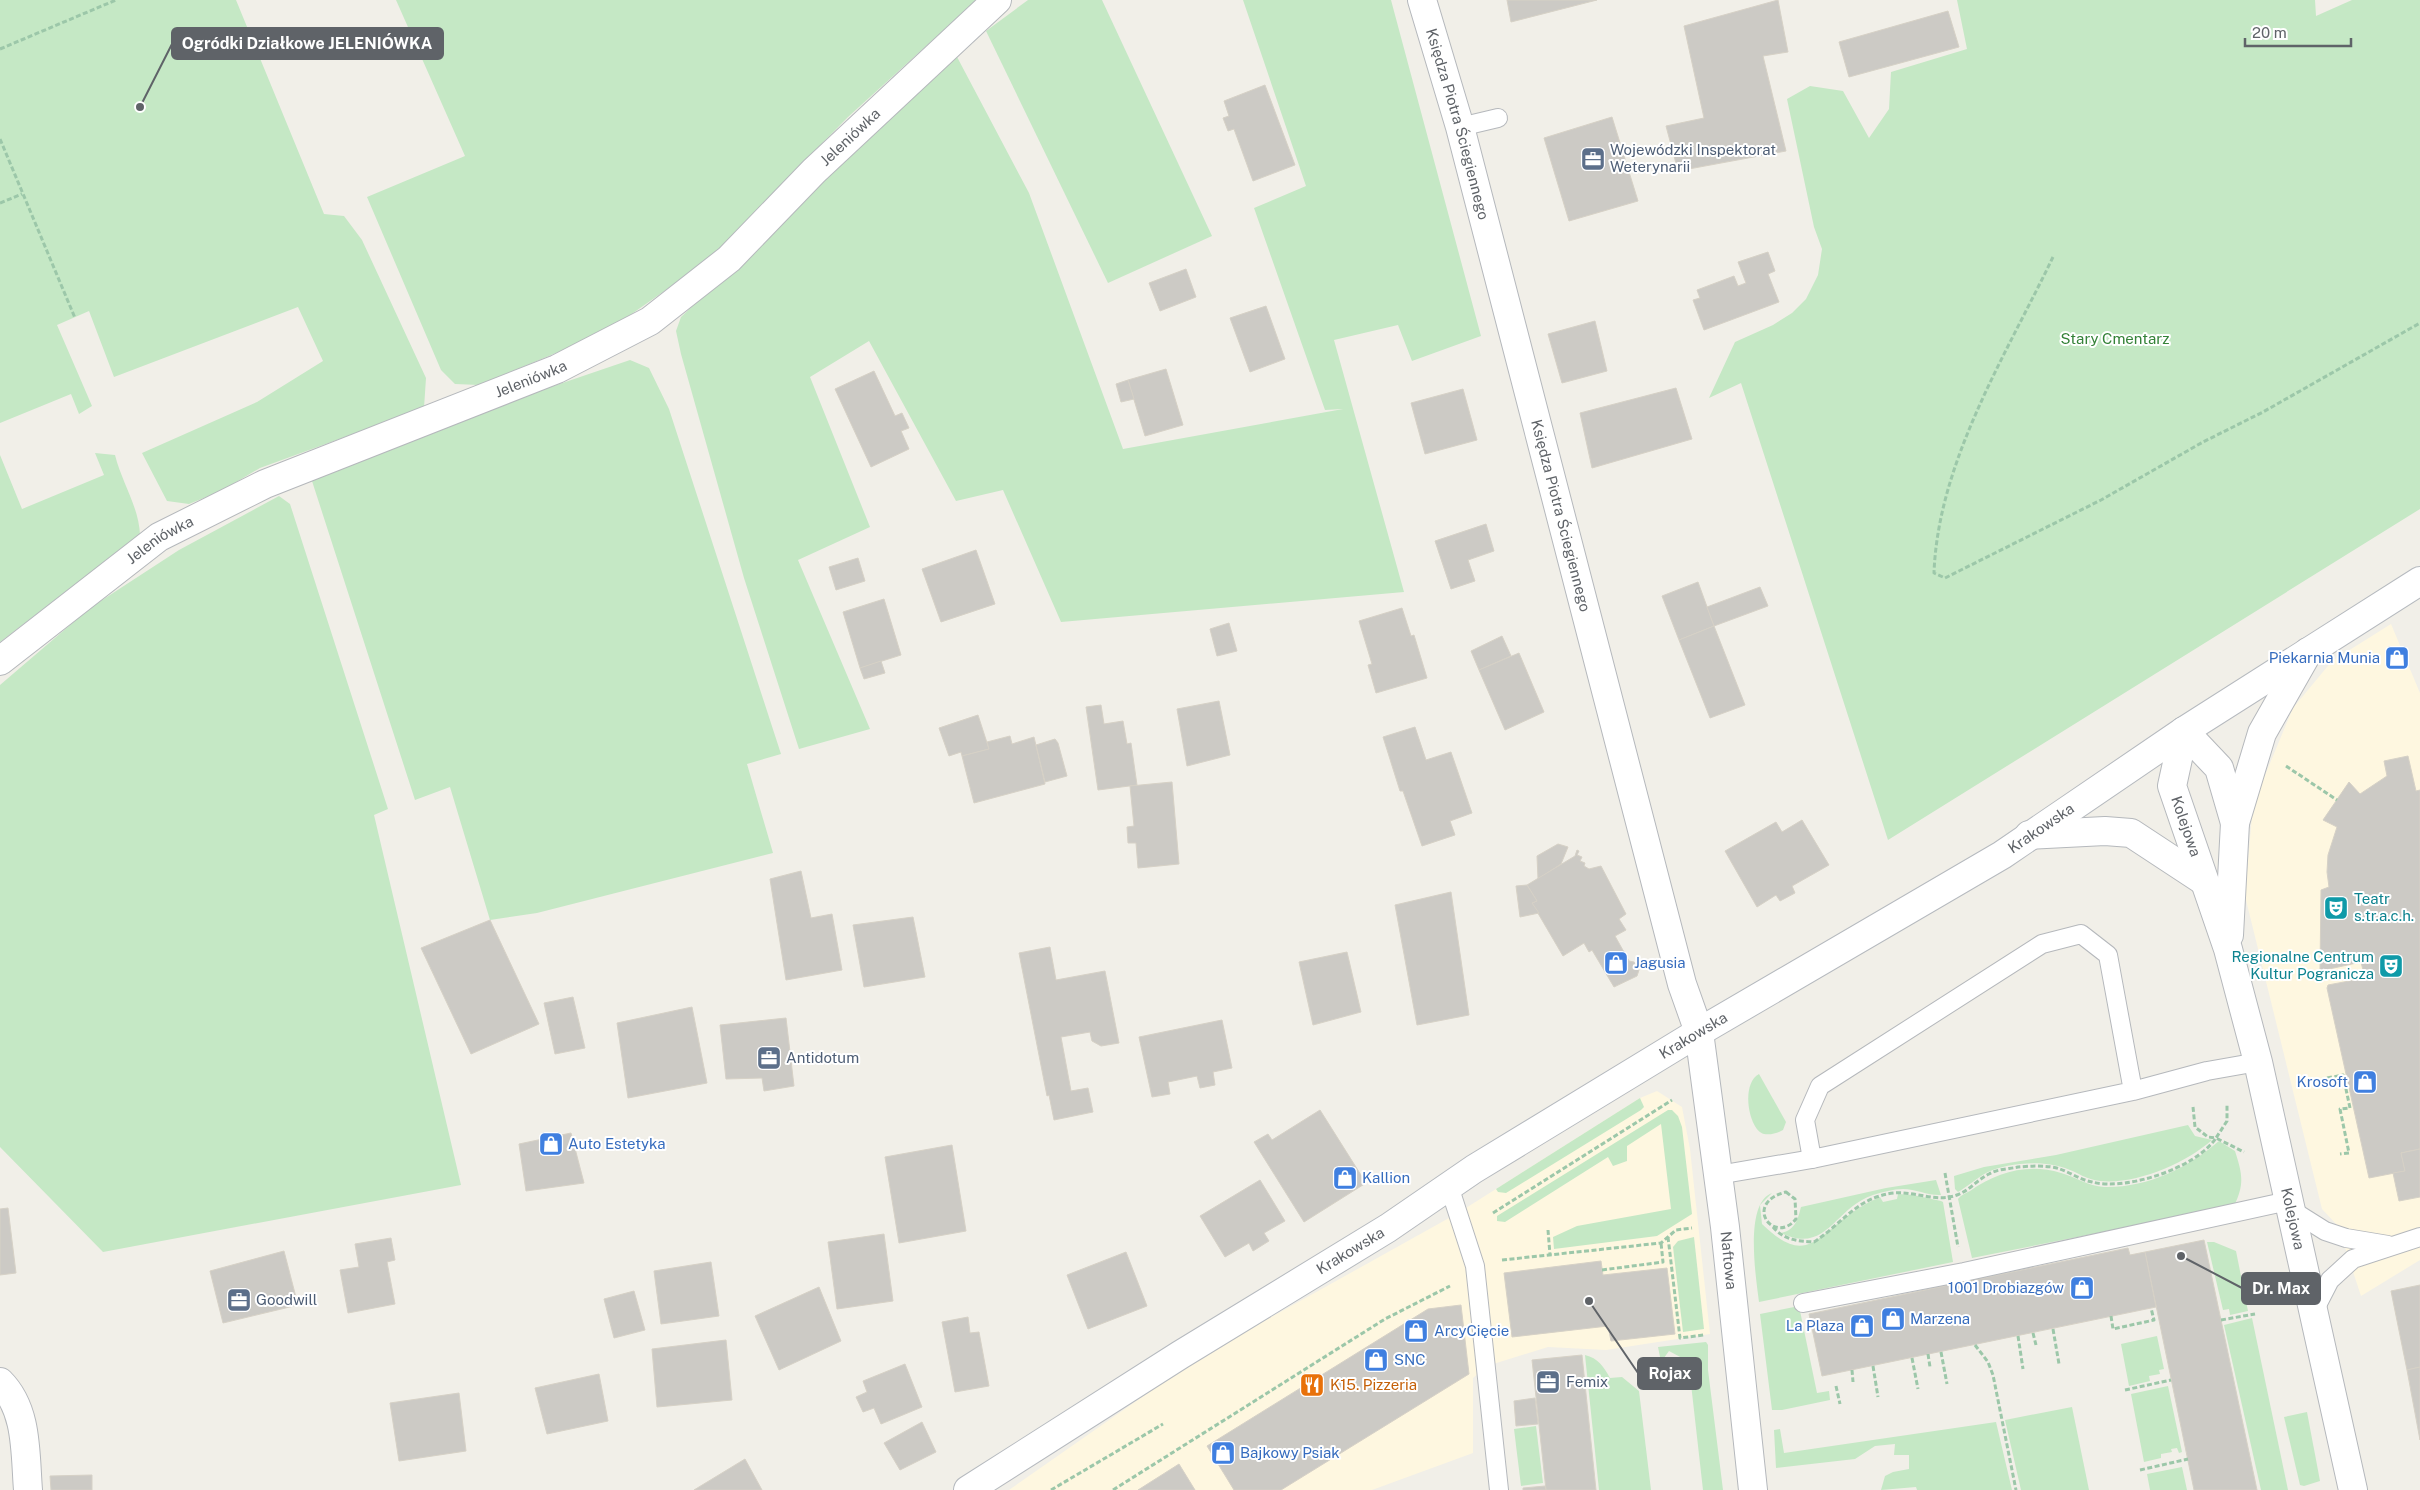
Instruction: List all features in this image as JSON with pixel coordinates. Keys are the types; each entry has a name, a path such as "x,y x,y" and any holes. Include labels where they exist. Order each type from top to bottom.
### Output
{"street":[{"name":"Jeleniówka","path":"0,661 159,537 265,484 557,369 650,321 729,259 814,171 997,0"},
{"name":"Księdza Piotra Ściegiennego","path":"1422,0 1460,127 1682,984 1699,1032"},
{"name":"Krakowska","path":"968,1490 1180,1355 1388,1228 1449,1186 1699,1032 2002,855 2184,731 2420,581"},
{"name":"Kolejowa","path":"2228,949 2235,823 2262,733 2308,652"},
{"name":"Kolejowa","path":"2184,731 2220,768 2235,823"},
{"name":"Kolejowa","path":"2184,731 2172,786 2228,949 2258,1062 2354,1490"},
{"name":"Kolejowa","path":"2028,836 2105,831 2131,834 2204,881"},
{"name":"Naftowa","path":"1699,1032 1718,1175 1752,1490"},
{"path":"0,1382 10,1391 23,1425 28,1490"}],"lane":[{"path":"1460,127 1498,118"},
{"path":"1812,1159 1805,1120 1820,1086 2042,944 2081,934 2108,955 2133,1091"},
{"path":"1718,1175 1812,1159 2133,1091 2207,1071 2258,1062"},
{"path":"1449,1186 1476,1274 1499,1490"},
{"path":"1803,1302 1964,1272 2289,1205 2325,1230 2346,1238 2391,1246"},
{"path":"2313,1313 2330,1280 2353,1259 2420,1237"}],"path":[{"path":"0,49 116,0"},
{"path":"0,138 75,318"},
{"path":"0,202 22,194"},
{"path":"2053,257 1974,419 1943,506 1935,542 1934,574 1945,578 2077,512 2203,442 2263,412 2420,323"},
{"path":"2286,766 2337,800"},
{"path":"2327,1078 2343,1075 2350,1108 2340,1109 2349,1152 2340,1154"},
{"path":"1493,1213 1672,1100"},
{"path":"1773,1227 1783,1228 1796,1219 1795,1199 1786,1192 1771,1199 1764,1208 1765,1218 1778,1234 1791,1240 1814,1242 1848,1212 1878,1196 1908,1192 1942,1198 1948,1197 1968,1190 1990,1173 2020,1167 2057,1168 2092,1182 2105,1184 2153,1176 2180,1167 2205,1150 2216,1138 2227,1121 2227,1105"},
{"path":"2193,1107 2195,1127 2208,1136 2246,1152"},
{"path":"1945,1174 1959,1251"},
{"path":"1113,1490 1386,1319 1476,1274 1493,1262 1661,1243 1676,1230 1698,1227"},
{"path":"1548,1230 1550,1255"},
{"path":"1668,1237 1680,1338 1710,1334"},
{"path":"1602,1270 1663,1262 1661,1243"},
{"path":"2111,1316 2113,1329 2154,1320 2151,1308"},
{"path":"2221,1320 2254,1314"},
{"path":"2053,1329 2059,1364"},
{"path":"2033,1333 2036,1345"},
{"path":"2018,1336 2023,1369"},
{"path":"1975,1345 1988,1362 1993,1375 2016,1490"},
{"path":"1941,1352 1946,1384"},
{"path":"1928,1354 1930,1366"},
{"path":"1912,1358 1918,1389"},
{"path":"1873,1366 1878,1396"},
{"path":"1852,1370 1853,1382"},
{"path":"2124,1390 2171,1380"},
{"path":"1836,1386 1840,1404"},
{"path":"1051,1490 1163,1424"},
{"path":"2140,1470 2188,1459"}],"shaded area":[{"path":"2391,624 2420,693 2420,1260 2361,1296 2338,1226 2322,1209 2245,896 2253,804 2293,708 2332,661"},
{"path":"1657,1091 1682,1107 1690,1149 1710,1334 1606,1350 1548,1347 1487,1366 1473,1378 1473,1453 1372,1490 1009,1490 1198,1358 1458,1213 1640,1098"}],"green space":[{"path":"0,0 236,0 324,214 344,216 362,240 426,378 424,408 260,468 221,491 189,504 167,501 142,453 257,402 323,361 298,307 114,377 89,311 57,325 92,406 79,414 71,394 0,423"},
{"path":"396,0 981,0 936,37 848,117 782,184 727,247 606,332 479,385 455,384 441,370 367,197 465,156"},
{"path":"1028,0 1102,0 1212,236 1108,283 986,31"},
{"path":"1243,0 1391,0 1481,336 1412,361 1398,325 1334,340 1404,592 1061,622 1003,490 956,501 869,341 810,377 870,527 798,560 870,729 799,749 744,578 681,354 676,331 681,317 956,55 1029,193 1123,449 1343,409 1325,410 1254,208 1306,186"},
{"name":"Stary Cmentarz","path":"1957,0 2315,0 2316,16 2352,0 2420,0 2420,509 1888,840 1741,383 1709,398 1735,342 1773,325 1792,313 1806,299 1818,275 1822,249 1814,227 1787,99 1810,86 1843,91 1869,138 1889,109 1891,72 1967,49"},
{"path":"630,360 649,368 669,409 781,754 747,764 773,853 537,913 490,920 450,787 415,800 312,481 351,455"},
{"path":"95,453 115,455 137,515 140,535 0,642 0,455 22,509 104,475"},
{"path":"279,496 290,504 388,809 374,815 461,1185 103,1252 0,1147 0,685 90,608 179,550"},
{"path":"1759,1074 1786,1122 1783,1130 1774,1134 1764,1134 1759,1131 1754,1125 1751,1116 1748,1097 1753,1079"},
{"path":"1640,1098 1644,1107 1641,1110 1506,1193 1498,1192 1496,1189"},
{"path":"1668,1110 1672,1110 1678,1116 1682,1127 1692,1214 1657,1236 1554,1249 1553,1237 1577,1226 1671,1209 1661,1124 1627,1146 1627,1161 1613,1166 1608,1157 1505,1222 1497,1221 1497,1216"},
{"path":"2188,1125 2195,1136 2212,1140 2189,1157 2160,1171 2144,1176 2129,1180 2100,1181 2056,1165 2025,1163 1995,1169 1958,1192 1955,1189 1954,1176 1984,1167 2056,1155"},
{"path":"2219,1141 2235,1151 2239,1166 2241,1185 2234,1206 1972,1258 1958,1199 1980,1184 2013,1171 2037,1169 2061,1173 2104,1187 2136,1184 2180,1168"},
{"path":"1936,1180 1941,1195 1908,1189 1888,1191 1860,1201 1820,1234 1809,1238 1797,1238 1781,1233 1793,1226 1801,1207 1886,1188"},
{"path":"1898,1194 1941,1201 1943,1202 1953,1262 1759,1302 1754,1242 1755,1226 1760,1206 1762,1224 1777,1237 1790,1244 1800,1246 1810,1244 1820,1238 1856,1210 1880,1197 1883,1202 1897,1199"},
{"path":"1694,1237 1704,1329 1683,1332 1673,1247 1678,1241"},
{"path":"2207,1242 2214,1242 2236,1251 2248,1311 2230,1315 2229,1309 2223,1310"},
{"path":"1799,1306 1817,1393 1829,1391 1830,1400 1782,1410 1772,1410 1760,1314"},
{"path":"2252,1318 2288,1490 2261,1490 2224,1325"},
{"path":"2157,1336 2164,1369 2159,1370 2160,1374 2149,1376 2150,1381 2129,1386 2121,1344"},
{"path":"1706,1342 1708,1345 1708,1370 1723,1490 1703,1490 1690,1375 1682,1369 1684,1359 1669,1351 1661,1362 1658,1347"},
{"path":"1585,1355 1594,1358 1610,1378 1622,1377 1639,1391 1651,1490 1599,1490"},
{"path":"2168,1386 2182,1452 2179,1453 2177,1448 2171,1449 2172,1452 2161,1454 2161,1458 2144,1462 2131,1394"},
{"path":"2072,1407 2089,1490 2021,1490 2005,1420"},
{"path":"2307,1412 2320,1481 2304,1486 2300,1485 2284,1417"},
{"path":"1996,1422 2012,1490 1917,1490 1916,1487 1881,1490 1885,1476 1893,1472 1909,1469 1909,1455 1894,1455 1895,1444 1875,1446 1855,1459 1776,1468 1774,1430 1780,1429 1784,1453"},
{"path":"1536,1426 1543,1483 1521,1486 1514,1429"},
{"path":"2182,1467 2187,1490 2150,1490 2147,1474"}],"building":[{"path":"1507,0 1597,0 1511,22"},
{"path":"1778,0 1788,52 1763,56 1786,151 1678,171 1666,126 1704,118 1684,26"},
{"path":"1948,11 1959,47 1849,77 1839,42"},
{"path":"1265,85 1295,165 1253,181 1234,129 1228,131 1223,118 1229,116 1224,101"},
{"path":"1612,117 1638,201 1569,221 1544,138"},
{"path":"1768,252 1775,271 1768,274 1779,302 1704,330 1693,300 1700,298 1697,290 1734,276 1738,286 1746,283 1738,262"},
{"path":"1186,269 1196,297 1160,311 1149,283"},
{"path":"1266,306 1285,359 1250,372 1230,318"},
{"path":"1595,321 1607,371 1562,383 1548,334"},
{"path":"1166,369 1183,425 1145,436 1128,380"},
{"path":"874,371 895,416 902,413 909,428 901,431 909,449 871,467 835,389"},
{"path":"1128,380 1134,399 1121,402 1116,384"},
{"path":"1676,388 1692,439 1592,468 1580,413"},
{"path":"1463,389 1477,440 1425,454 1411,403"},
{"path":"1486,524 1494,551 1468,560 1475,581 1451,589 1435,541"},
{"path":"976,550 995,604 941,622 922,569"},
{"path":"858,558 865,581 836,590 829,567"},
{"path":"1698,582 1714,626 1679,640 1662,596"},
{"path":"1760,587 1768,606 1714,626 1707,607"},
{"path":"884,599 901,655 860,668 843,612"},
{"path":"1402,608 1411,636 1414,635 1427,678 1376,693 1368,665 1372,664 1359,621"},
{"path":"1229,623 1237,651 1217,656 1210,629"},
{"path":"1714,626 1745,705 1710,718 1679,640"},
{"path":"1502,636 1511,656 1479,670 1471,651"},
{"path":"1519,653 1544,712 1505,730 1479,670"},
{"path":"881,661 885,673 864,679 860,668"},
{"path":"1219,701 1230,755 1187,766 1177,709"},
{"path":"1101,705 1104,724 1123,721 1127,744 1131,743 1137,785 1098,790 1086,707"},
{"path":"978,715 989,749 962,756 961,752 949,756 939,728"},
{"path":"1415,727 1426,760 1451,752 1472,813 1450,821 1455,835 1422,846 1403,791 1400,791 1383,737"},
{"path":"1010,736 1012,744 1034,737 1045,784 974,803 962,756 989,749 987,742"},
{"path":"1055,739 1058,743 1067,776 1045,782 1036,745"},
{"name":"Regionalne Centrum Kultur Pogranicza","path":"2408,756 2416,791 2420,790 2420,1149 2401,1153 2405,1171 2369,1178 2327,988 2328,985 2365,978 2361,962 2320,971 2321,890 2329,887 2327,872 2328,855 2337,827 2323,820 2349,782 2360,794 2387,776 2384,761"},
{"path":"1172,782 1179,864 1138,868 1136,843 1128,843 1127,827 1134,826 1130,786"},
{"path":"1802,820 1829,865 1792,886 1795,893 1780,901 1776,895 1757,907 1725,851 1776,822 1782,832"},
{"path":"1558,844 1568,847 1561,864 1538,879 1537,856"},
{"path":"1577,850 1579,851 1577,855 1582,857 1580,861 1585,863 1584,866 1589,869 1601,866 1626,914 1619,919 1626,930 1615,936 1629,961 1634,962 1639,970 1637,976 1614,987 1592,950 1589,952 1584,943 1563,956 1532,903 1537,901 1527,885 1575,856"},
{"path":"801,871 811,918 832,914 842,970 786,980 770,879"},
{"path":"1527,885 1537,901 1532,903 1539,913 1520,917 1516,886"},
{"path":"1451,892 1469,1015 1417,1025 1395,905"},
{"path":"913,917 925,977 864,987 853,925"},
{"path":"490,920 539,1024 471,1054 421,948"},
{"path":"1050,947 1056,980 1105,971 1119,1043 1101,1046 1092,1041 1090,1032 1061,1037 1071,1091 1088,1088 1093,1112 1054,1120 1049,1095 1047,1096 1019,953"},
{"path":"1347,952 1361,1012 1313,1025 1299,962"},
{"path":"573,997 585,1048 555,1054 544,1003"},
{"path":"692,1007 707,1083 628,1098 617,1023"},
{"path":"786,1018 794,1086 764,1091 762,1078 726,1079 720,1025"},
{"path":"1222,1020 1232,1068 1213,1072 1215,1085 1200,1088 1197,1076 1168,1082 1170,1094 1152,1097 1139,1037"},
{"path":"1320,1110 1366,1183 1304,1222 1254,1142 1268,1134 1272,1140"},
{"path":"571,1133 584,1183 526,1191 519,1144"},
{"path":"952,1145 966,1231 899,1243 885,1157"},
{"path":"2420,1149 2420,1197 2399,1201 2393,1173 2405,1171 2401,1153"},
{"path":"1260,1180 1285,1221 1264,1233 1269,1241 1253,1251 1249,1243 1225,1257 1200,1216"},
{"path":"8,1208 16,1273 0,1275 0,1209"},
{"path":"884,1234 893,1301 837,1309 828,1242"},
{"path":"391,1238 395,1260 387,1262 395,1304 348,1313 340,1270 359,1267 355,1244"},
{"path":"2204,1240 2257,1490 2194,1490 2145,1252"},
{"path":"2128,1248 2130,1255 2145,1252 2156,1307 1822,1376 1809,1314"},
{"path":"284,1251 298,1305 223,1323 210,1271"},
{"path":"1126,1252 1147,1306 1088,1329 1067,1275"},
{"path":"1601,1261 1603,1275 1667,1268 1675,1334 1611,1341 1608,1326 1512,1337 1504,1273"},
{"path":"711,1262 719,1316 661,1324 654,1271"},
{"path":"2420,1285 2420,1367 2407,1370 2391,1291"},
{"path":"819,1287 841,1341 779,1370 755,1316"},
{"path":"634,1291 645,1330 614,1338 604,1299"},
{"path":"1461,1305 1469,1374 1281,1490 1234,1490 1207,1446 1428,1309"},
{"path":"968,1317 970,1333 979,1332 989,1386 955,1392 942,1322"},
{"path":"726,1340 732,1400 657,1407 652,1349"},
{"path":"1582,1355 1596,1490 1546,1490 1532,1360"},
{"path":"905,1364 922,1407 881,1424 874,1408 863,1412 856,1397 867,1392 863,1381"},
{"path":"2420,1367 2420,1440 2407,1370"},
{"path":"599,1374 608,1421 547,1434 535,1388"},
{"path":"459,1393 466,1451 399,1461 390,1403"},
{"path":"1535,1398 1538,1424 1516,1426 1514,1401"},
{"path":"922,1422 936,1452 900,1470 884,1443"},
{"path":"745,1459 762,1490 694,1490"},
{"path":"1179,1464 1195,1490 1138,1490"},
{"path":"92,1475 92,1490 51,1490 50,1476"},
{"path":"1545,1486 1546,1490 1523,1490 1523,1488"}],"place":[{"name":"Ogródki Działkowe JELENIÓWKA","path":"140,107"},
{"name":"Wojewódzki Inspektorat Weterynarii","path":"1593,159"},
{"name":"Piekarnia Munia","path":"2397,658"},
{"name":"Teatr s.tr.a.c.h.","path":"2336,908"},
{"name":"Jagusia","path":"1616,963"},
{"name":"Regionalne Centrum Kultur Pogranicza","path":"2391,966"},
{"name":"Antidotum","path":"769,1058"},
{"name":"Krosoft","path":"2365,1082"},
{"name":"Auto Estetyka","path":"551,1144"},
{"name":"Kallion","path":"1345,1178"},
{"name":"Dr. Max","path":"2181,1256"},
{"name":"1001 Drobiazgów","path":"2082,1288"},
{"name":"Goodwill","path":"239,1300"},
{"name":"Rojax","path":"1589,1301"},
{"name":"Marzena","path":"1893,1319"},
{"name":"La Plaza","path":"1862,1326"},
{"name":"ArcyCięcie","path":"1416,1331"},
{"name":"SNC","path":"1376,1360"},
{"name":"Femix","path":"1548,1382"},
{"name":"K15. Pizzeria","path":"1312,1385"},
{"name":"Bajkowy Psiak","path":"1223,1453"}]}
